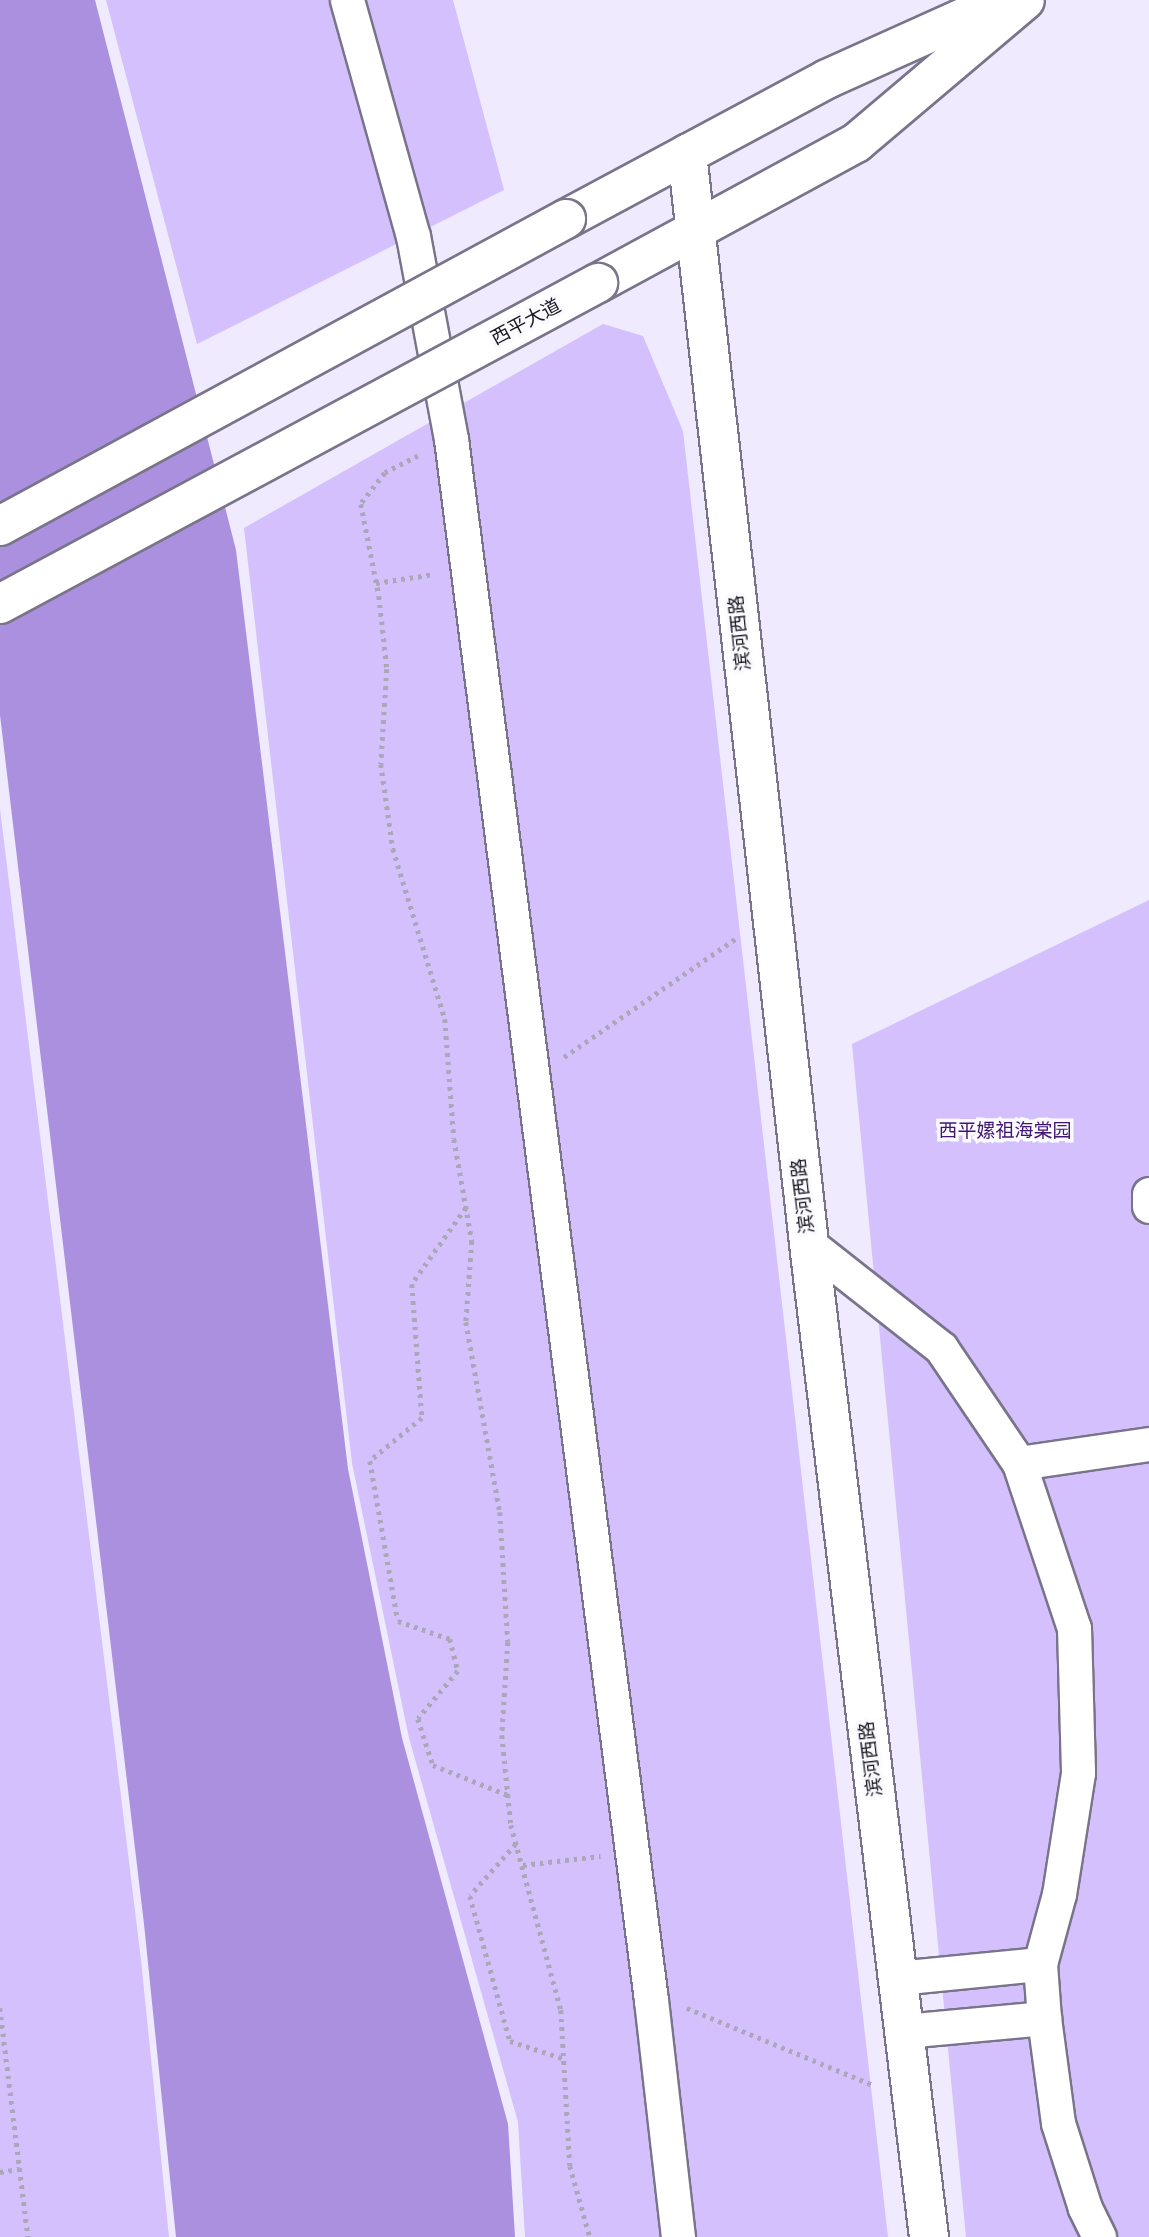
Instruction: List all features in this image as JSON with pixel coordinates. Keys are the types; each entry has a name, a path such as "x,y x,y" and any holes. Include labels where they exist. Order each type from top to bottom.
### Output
{"main road":[{"path":"0,526 827,79 1003,0"},
{"name":"西平大道","path":"0,604 856,143 1025,0"},
{"name":"滨河西路","path":"687,154 809,1244 929,2237"}],"street":[{"path":"347,0 413,236 451,439 651,2000 678,2237"},
{"path":"1149,1194 1149,1206"},
{"path":"809,1244 941,1348 1018,1463 1074,1628 1078,1773 1059,1894 1040,1964 1058,2123 1085,2208 1099,2237"},
{"path":"1018,1463 1149,1444"},
{"path":"897,1978 1040,1964"},
{"path":"904,2031 1044,2018"}],"path":[{"path":"451,439 385,473 361,504 376,583 387,668 381,764 393,849 445,1019 454,1139 472,1241 466,1322 501,1538 508,1642 502,1735 508,1795 517,1844 561,2010 570,2166 590,2237"},
{"path":"376,583 468,570"},
{"path":"533,1079 771,914"},
{"path":"466,1207 412,1284 422,1418 370,1461 398,1622 450,1639 458,1671 418,1720 433,1765 508,1795"},
{"path":"517,1844 470,1896 510,2041 565,2059"},
{"path":"523,1865 632,1853"},
{"path":"651,2000 671,2002 912,2101"},
{"path":"0,2008 28,2237"},
{"path":"0,2172 20,2169"}],"green space":[{"path":"106,0 453,0 504,190 197,344"},
{"path":"603,324 643,336 683,431 888,2237 525,2237 518,2122 409,1738 352,1463 244,528"},
{"path":"0,809 141,1960 169,2237 0,2237"},
{"name":"西平嫘祖海棠园","path":"1149,900 1149,2237 966,2237 852,1044"}],"shaded area":[{"path":"0,0 95,0 236,550 348,1469 402,1738 508,2124 515,2237 176,2237 144,1924 0,715"}]}
